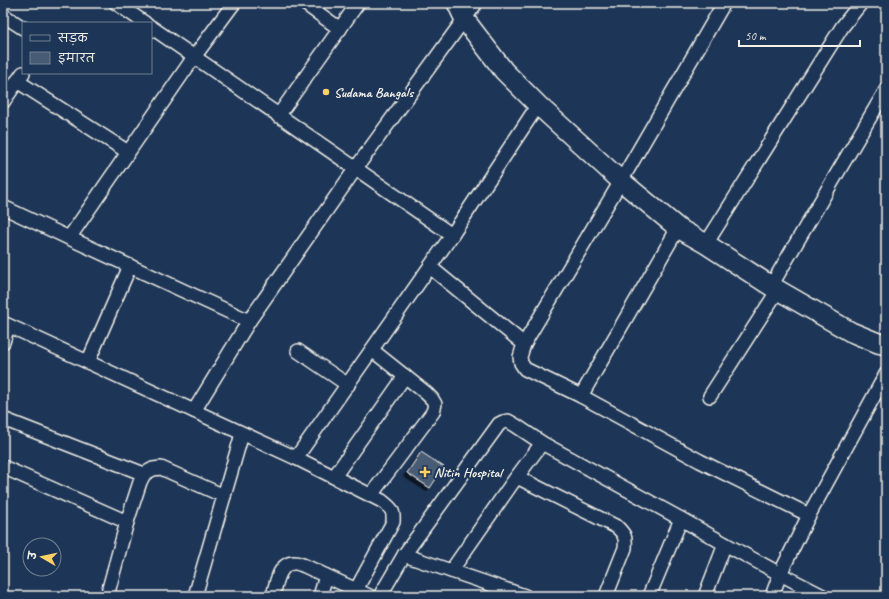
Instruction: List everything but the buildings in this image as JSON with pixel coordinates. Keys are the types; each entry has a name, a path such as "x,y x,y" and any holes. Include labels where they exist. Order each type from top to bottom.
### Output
{"street":[{"path":"116,3 144,22"},
{"path":"69,238 194,57 234,3"},
{"path":"304,3 340,29"},
{"path":"278,116 358,3"},
{"path":"457,3 465,20 504,71 538,105 621,181 678,228 706,244 774,288 851,332 878,343 886,344"},
{"path":"194,411 249,321 356,168 476,3"},
{"path":"724,3 621,181 524,344 520,357 520,363 525,369 581,396 700,461 808,515"},
{"path":"706,244 842,27 861,3"},
{"path":"3,15 22,27"},
{"path":"152,28 452,236"},
{"path":"3,102 20,77 128,152"},
{"path":"710,396 774,288 886,90"},
{"path":"296,458 452,236 538,105"},
{"path":"3,207 249,321"},
{"path":"581,396 678,228"},
{"path":"88,362 130,266"},
{"path":"430,267 524,344"},
{"path":"3,342 6,324 296,458 382,501 390,507 394,515 393,522 356,590"},
{"path":"371,495 433,412 435,404 432,399 372,350"},
{"path":"298,351 348,385"},
{"path":"772,596 780,574 808,515 886,374"},
{"path":"334,477 405,376"},
{"path":"3,419 144,474"},
{"path":"380,596 404,555 499,424 503,422 508,422 515,425 542,443 724,544 823,596"},
{"path":"195,596 242,434"},
{"path":"451,572 542,443"},
{"path":"3,467 127,522"},
{"path":"107,596 127,522 144,474 153,469 161,468 224,496"},
{"path":"517,477 617,527 624,534 626,540 625,548 606,596"},
{"path":"649,596 681,519"},
{"path":"705,596 724,544"},
{"path":"404,555 525,596"},
{"path":"273,596 279,574 283,568 287,565 295,563 305,566 369,596"},
{"path":"320,596 326,576"}],"place":[{"name":"Sudama Bangals","path":"326,92"},
{"name":"Nitin Hospital","path":"425,472"}]}
